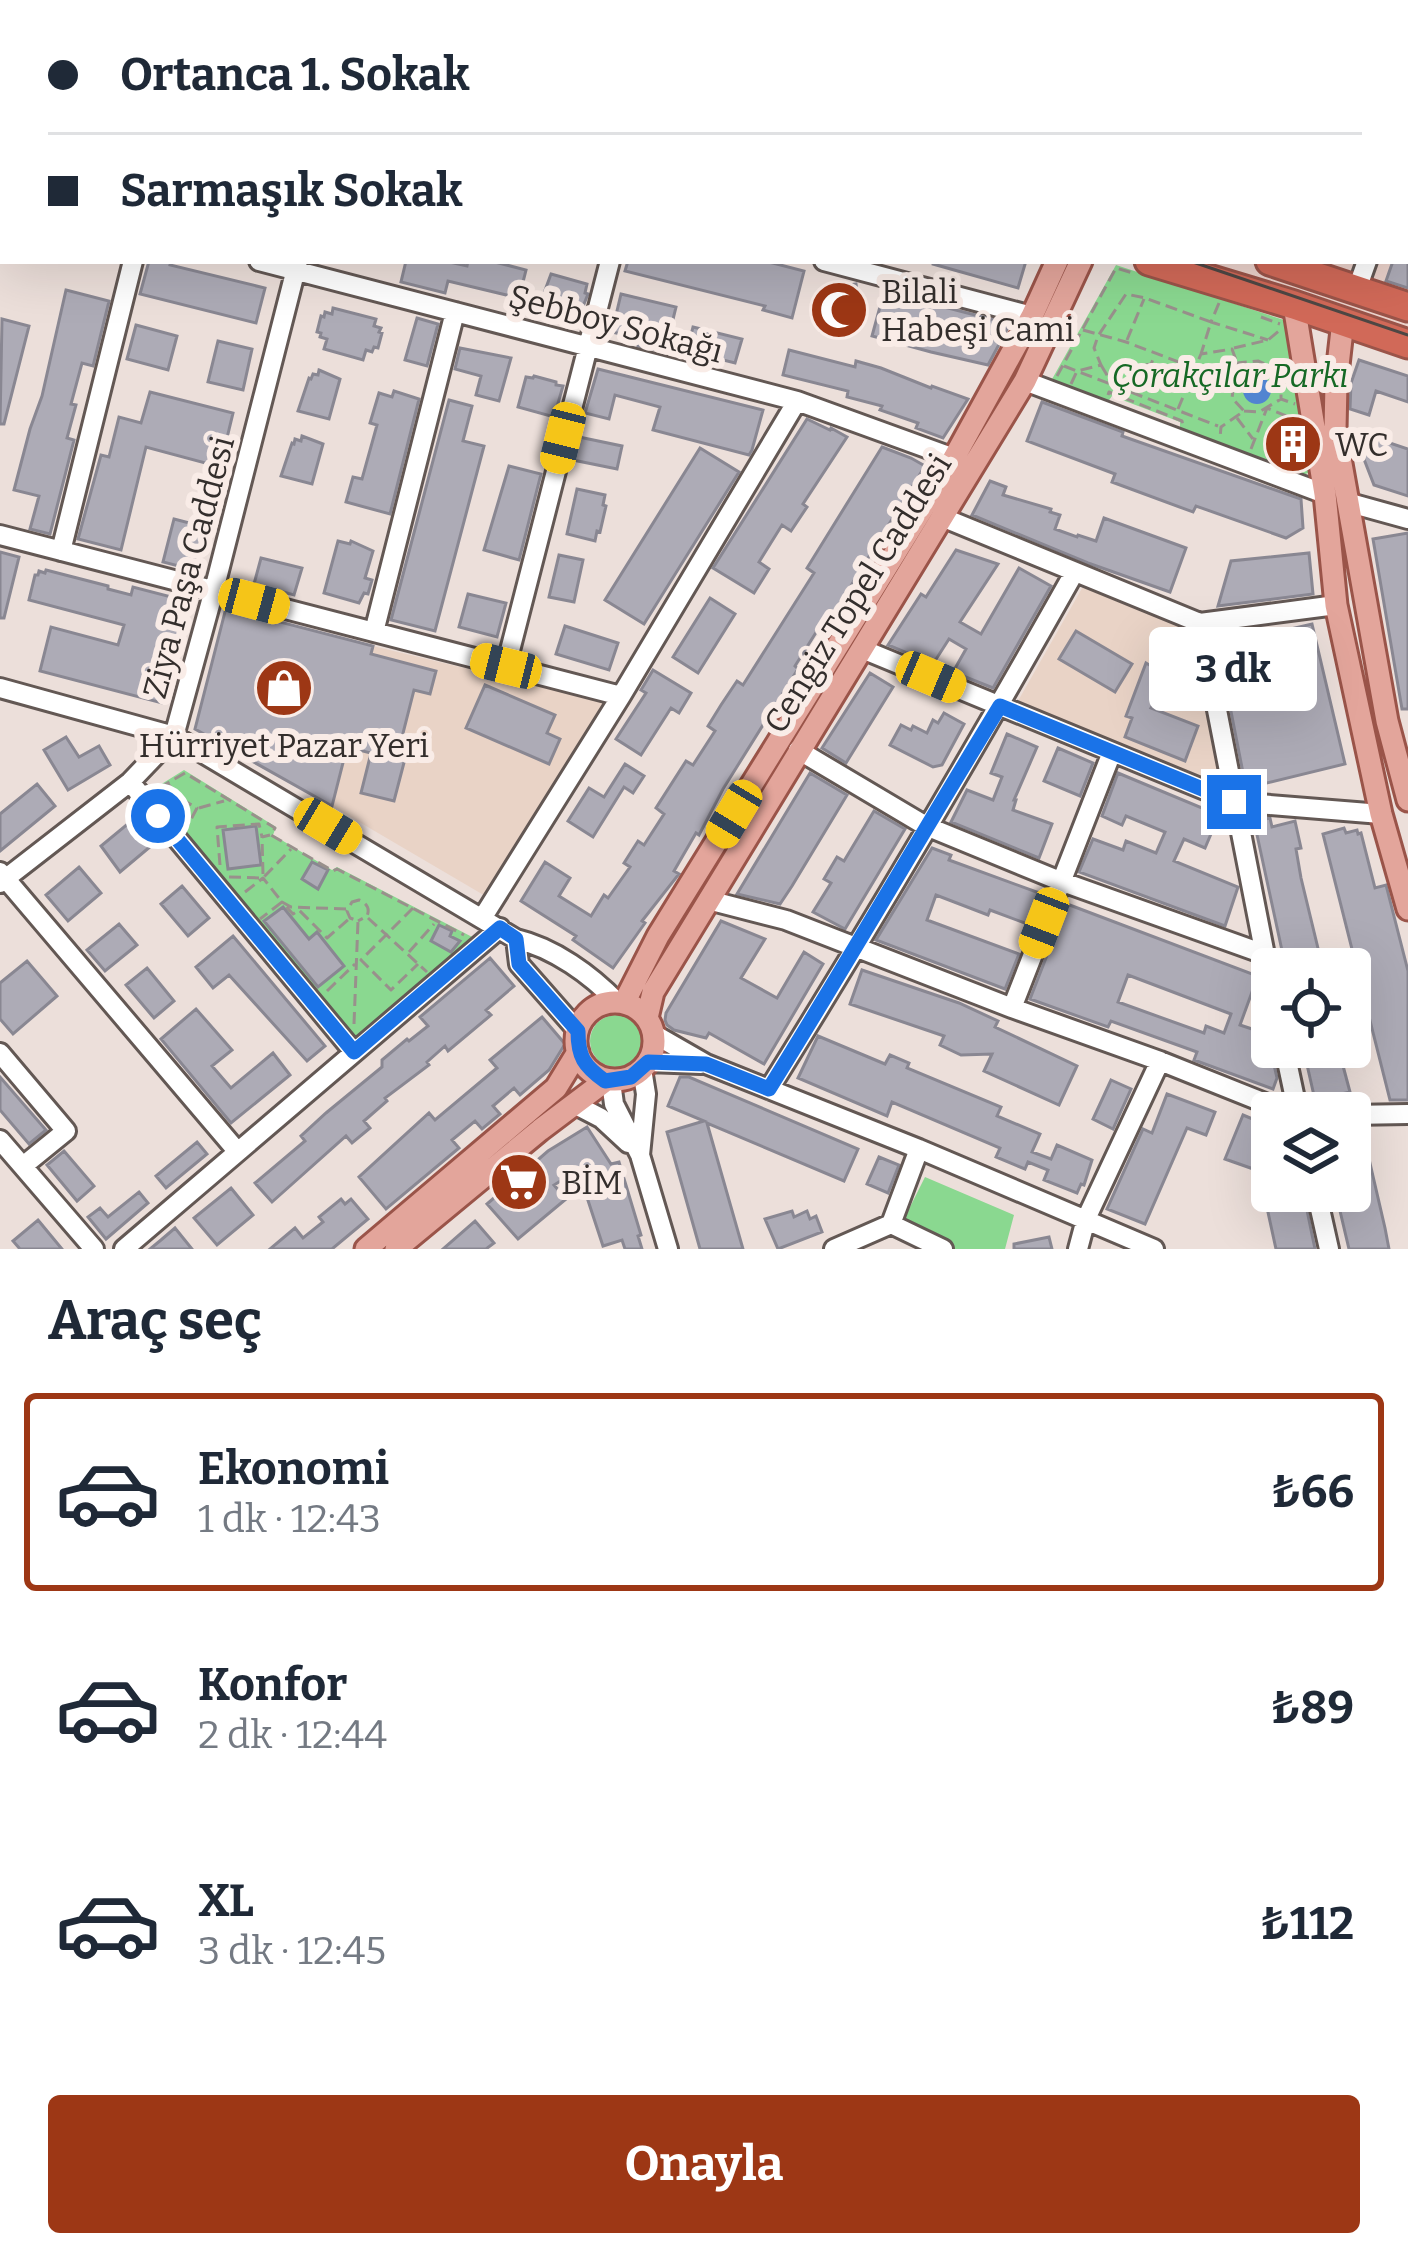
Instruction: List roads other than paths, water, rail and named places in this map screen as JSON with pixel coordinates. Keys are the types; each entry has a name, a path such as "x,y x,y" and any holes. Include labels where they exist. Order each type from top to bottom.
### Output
{"highway":[{"path":"1279,264 1408,307"},
{"path":"1142,274 1294,305 1408,344"}],"main road":[{"name":"Cengiz Topel Caddesi","path":"620,1003 954,458 1056,264"},
{"name":"Cengiz Topel Caddesi","path":"650,1026 653,992 944,518 1024,381 1080,264"},
{"path":"1294,305 1325,494 1336,605 1381,814 1408,909"},
{"path":"1343,321 1335,430 1397,718 1408,800"},
{"path":"366,1249 556,1088 578,1042 581,1023 593,1010 620,1003 634,1007 650,1026 653,1051 645,1065 631,1077 608,1081 540,1130 396,1249"},
{"path":"578,1042 590,1071 608,1081"}],"street":[{"path":"61,550 132,264"},
{"path":"506,666 609,264"},
{"path":"835,264 1032,316"},
{"path":"1358,290 1366,264"},
{"name":"Şebboy Sokağı","path":"297,266 797,401 954,458"},
{"name":"Ziya Paşa Caddesi","path":"2,878 130,782 174,736 297,266"},
{"path":"374,632 455,312"},
{"path":"1024,381 1325,494"},
{"path":"482,917 797,401"},
{"path":"1350,503 1408,518"},
{"path":"944,518 1200,623 1336,605"},
{"path":"0,535 621,696"},
{"path":"769,1089 857,948 1074,573"},
{"path":"1200,623 1263,948"},
{"path":"862,649 1234,802 1381,814"},
{"path":"0,688 174,736 508,934 540,945 620,1003"},
{"path":"798,749 926,826 1251,949"},
{"path":"1012,1008 1112,752"},
{"path":"130,782 354,1052"},
{"path":"2,878 237,1151"},
{"path":"708,900 786,920 1251,1096"},
{"path":"124,1249 354,1052 508,934"},
{"path":"508,934 519,964 578,1042"},
{"path":"650,1026 706,1064 1154,1249"},
{"path":"0,1053 66,1131 23,1166"},
{"path":"1078,1249 1085,1220 1160,1061"},
{"path":"640,1155 645,1065 706,1064"},
{"path":"608,1081 614,1104 640,1155 668,1249"},
{"path":"576,1105 601,1118 640,1155"},
{"path":"1371,1115 1408,1114"},
{"path":"0,1140 94,1249"},
{"path":"834,1249 891,1224 919,1149"},
{"path":"1321,1212 1329,1249"},
{"path":"891,1224 943,1249"}],"water":[{"path":"1257,376 1267,380 1271,390 1267,400 1257,404 1247,400 1243,390 1247,380"}],"tram line":[{"path":"1199,264 1408,335"}],"place":[{"name":"Bilali Habeşi Cami","path":"839,310"},
{"name":"WC","path":"1293,444"},
{"name":"Hürriyet Pazar Yeri","path":"284,688"},
{"name":"BİM","path":"519,1182"}],"park label":[{"name":"Çorakçılar Parkı","path":"1230,375"}]}
